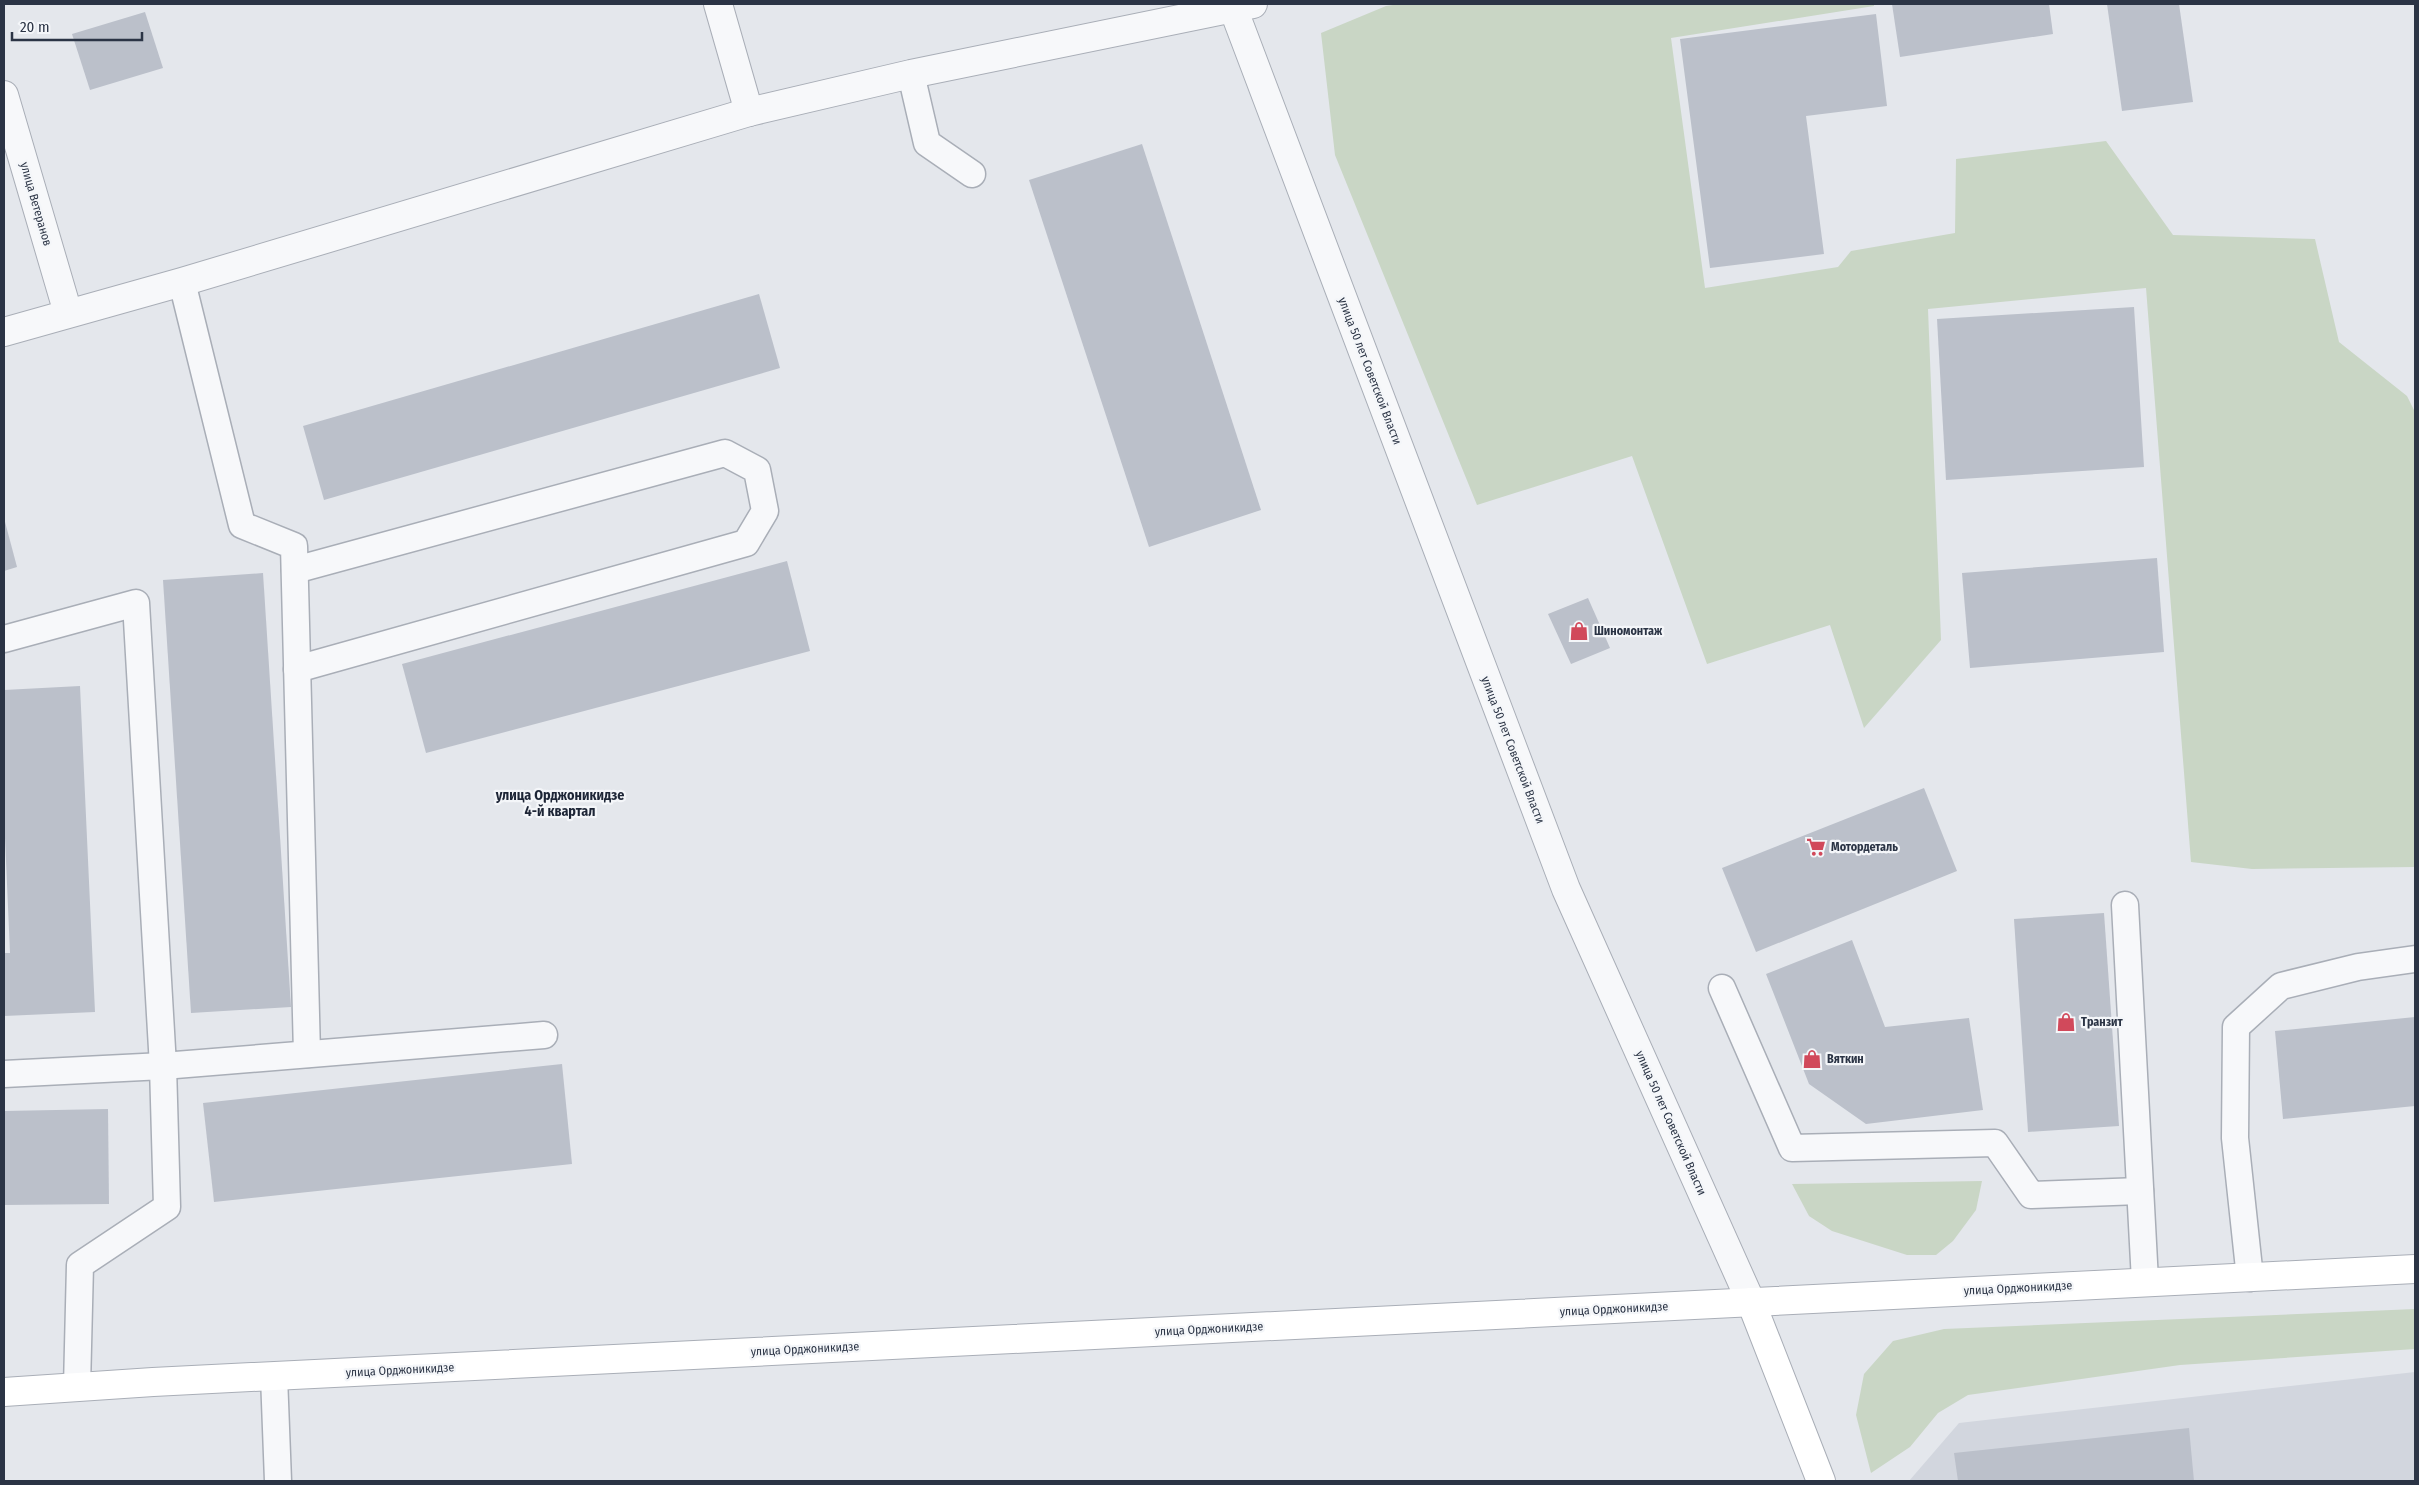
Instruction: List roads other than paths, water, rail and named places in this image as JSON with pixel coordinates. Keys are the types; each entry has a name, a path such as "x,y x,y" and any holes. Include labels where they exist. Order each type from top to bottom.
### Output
{"main road":[{"name":"улица Орджоникидзе","path":"4,1392 274,1376 2415,1269"},
{"name":"улица 50 лет Советской Власти","path":"1751,1302 1821,1481"}],"street":[{"path":"718,4 749,112"},
{"path":"4,332 182,282 749,112 911,74 1239,5"},
{"name":"улица 50 лет Советской Власти","path":"1239,5 1566,889 1751,1302"},
{"name":"улица Ветеранов","path":"4,95 68,313"}],"lane":[{"path":"911,74 927,144 972,174"},
{"path":"182,282 242,525 294,546 307,1054"},
{"path":"295,570 725,453 757,470 765,511 746,543 297,669"},
{"path":"4,639 136,603 163,1066 167,1207 80,1265 77,1387"},
{"path":"2125,905 2145,1281"},
{"path":"2250,1278 2235,1138 2236,1027 2282,986 2358,967 2415,959"},
{"path":"1722,988 1792,1148 1995,1143 2032,1195 2140,1191"},
{"path":"4,1074 163,1066 544,1035"},
{"path":"274,1376 278,1481"}],"place":[{"name":"Шиномонтаж","path":"1579,631"},
{"name":"Мотордеталь","path":"1816,847"},
{"name":"Транзит","path":"2066,1022"},
{"name":"Вяткин","path":"1812,1059"}],"district":[{"name":"улица Орджоникидзе 4-й квартал","path":"560,804"}]}
